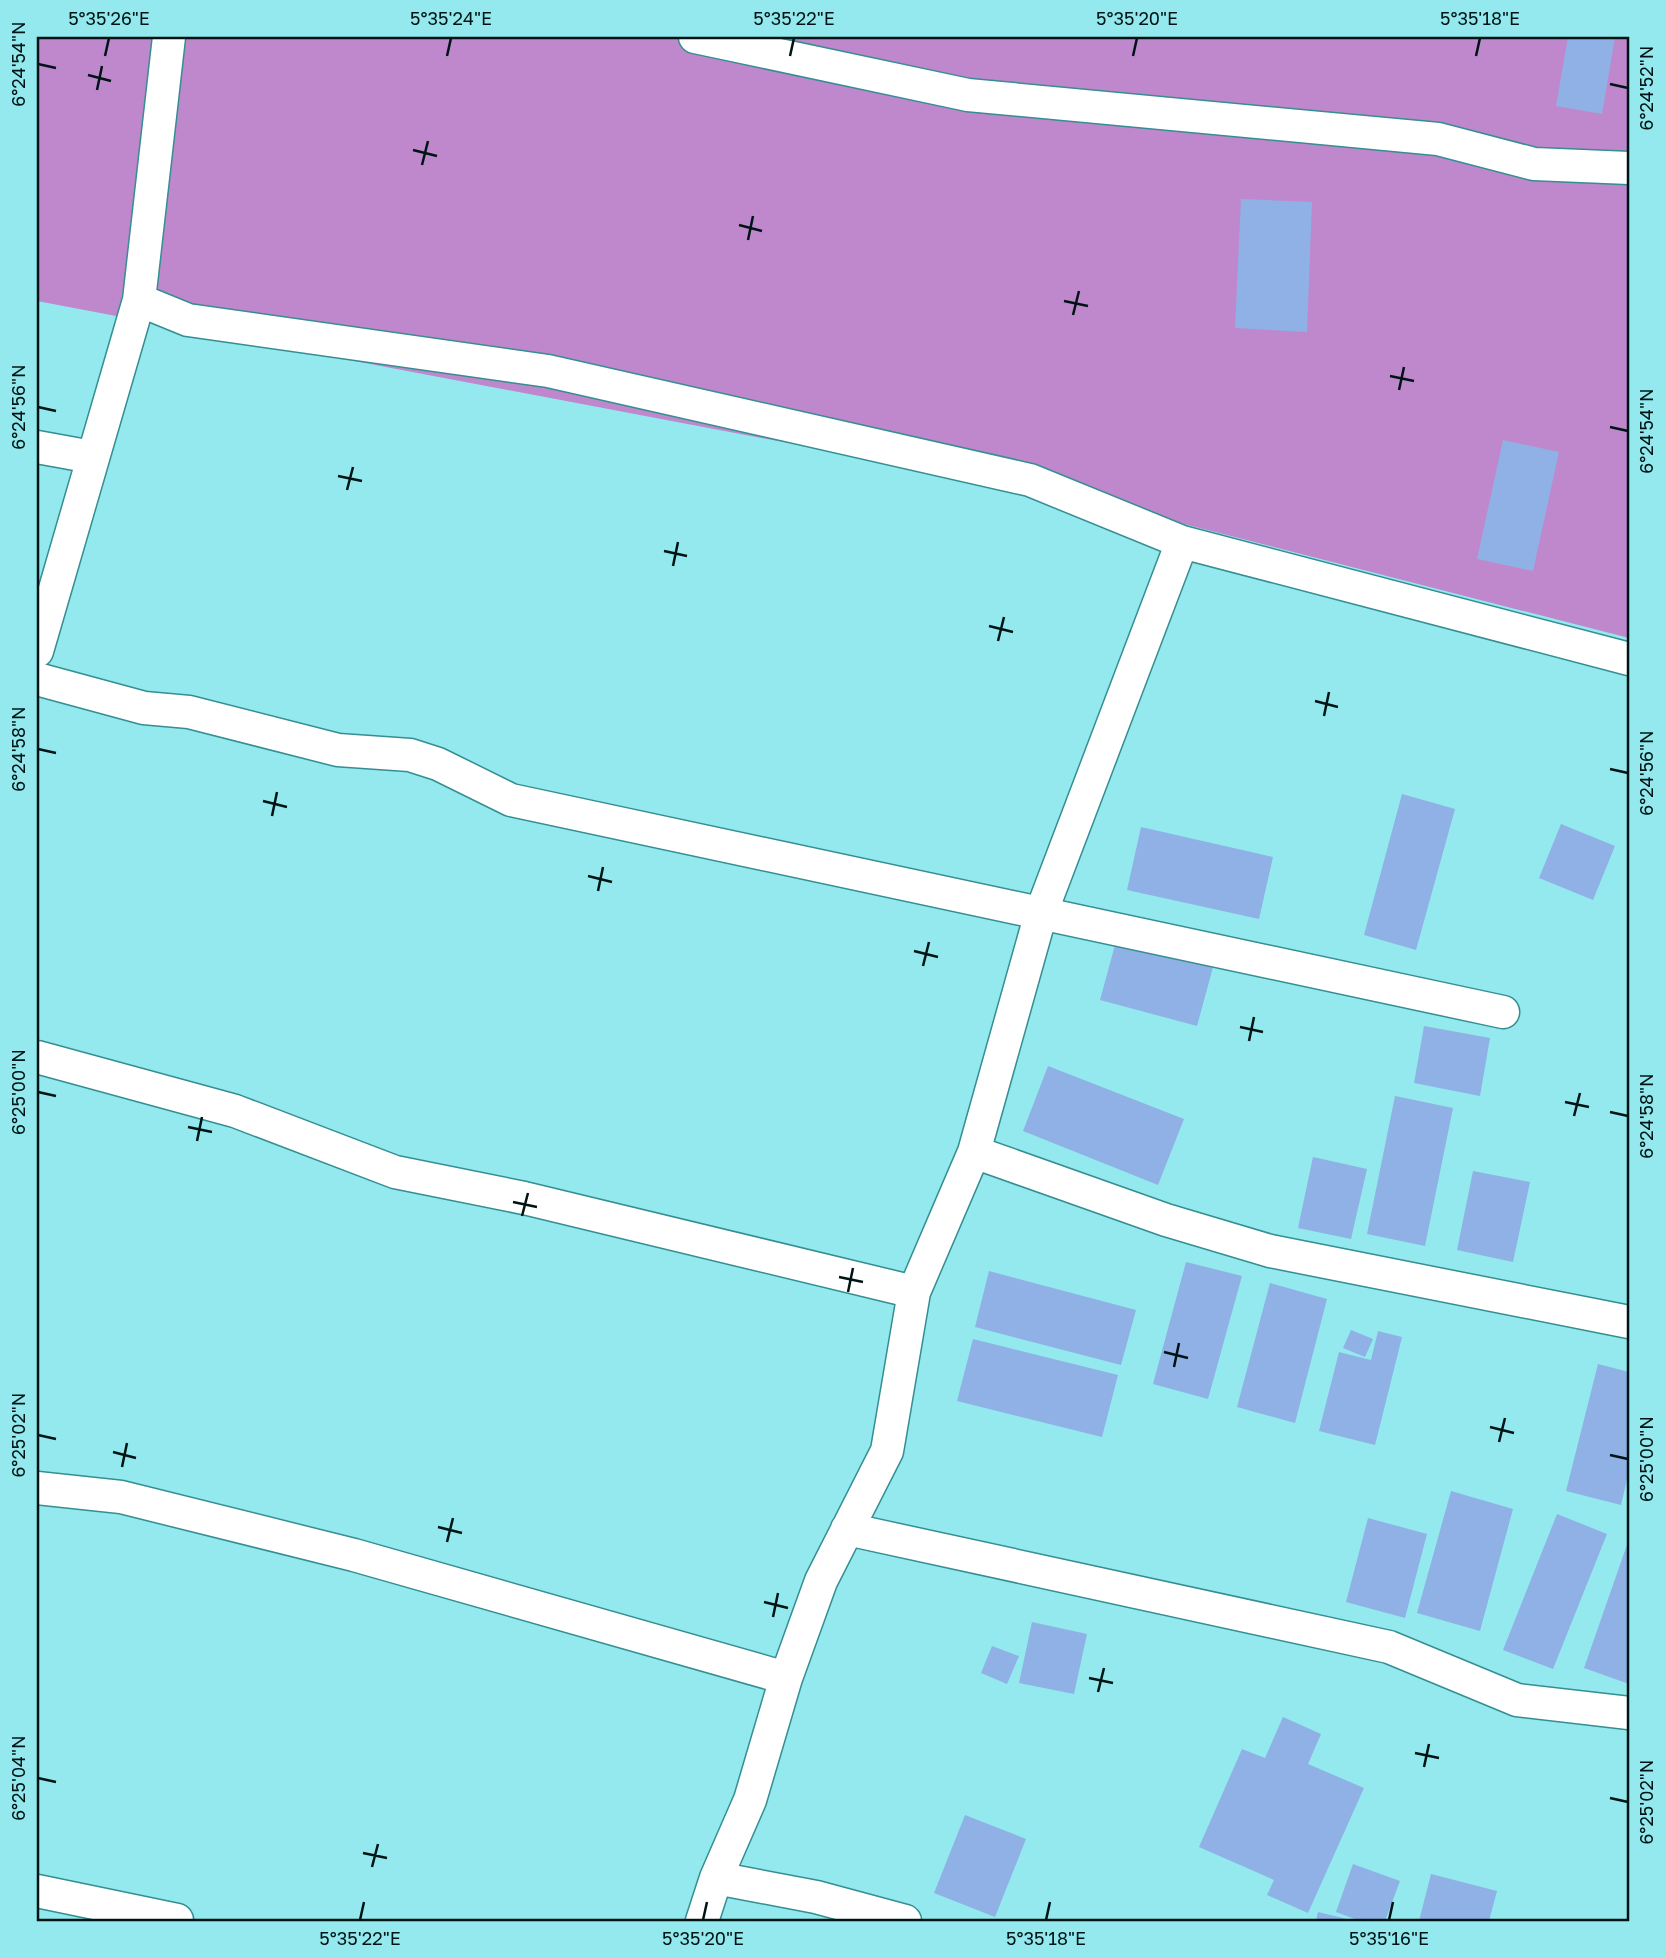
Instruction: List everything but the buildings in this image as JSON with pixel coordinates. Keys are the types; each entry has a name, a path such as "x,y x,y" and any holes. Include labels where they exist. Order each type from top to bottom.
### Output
{"street":[{"path":"37,651 139,300 169,37"},
{"path":"695,37 968,94 1438,139 1534,163 1629,168"},
{"path":"139,300 188,320 548,371 1030,480 1182,542 1629,659"},
{"path":"37,447 92,457"},
{"path":"702,1921 716,1878 750,1800 786,1678 821,1581 887,1451 914,1292 975,1152 1041,914 1182,542"},
{"path":"37,679 144,708 189,712 338,750 410,755 438,764 511,800 1503,1012"},
{"path":"37,1057 235,1111 395,1172 524,1198 914,1292"},
{"path":"975,1152 1166,1220 1270,1251 1629,1322"},
{"path":"37,1488 72,1489 121,1497 355,1555 786,1678"},
{"path":"847,1529 1389,1647 1517,1700 1629,1713"},
{"path":"716,1878 816,1897 905,1921"},
{"path":"37,1891 177,1920"}],"shaded area":[{"path":"37,37 1629,37 1629,638 1090,500 37,301"}]}
